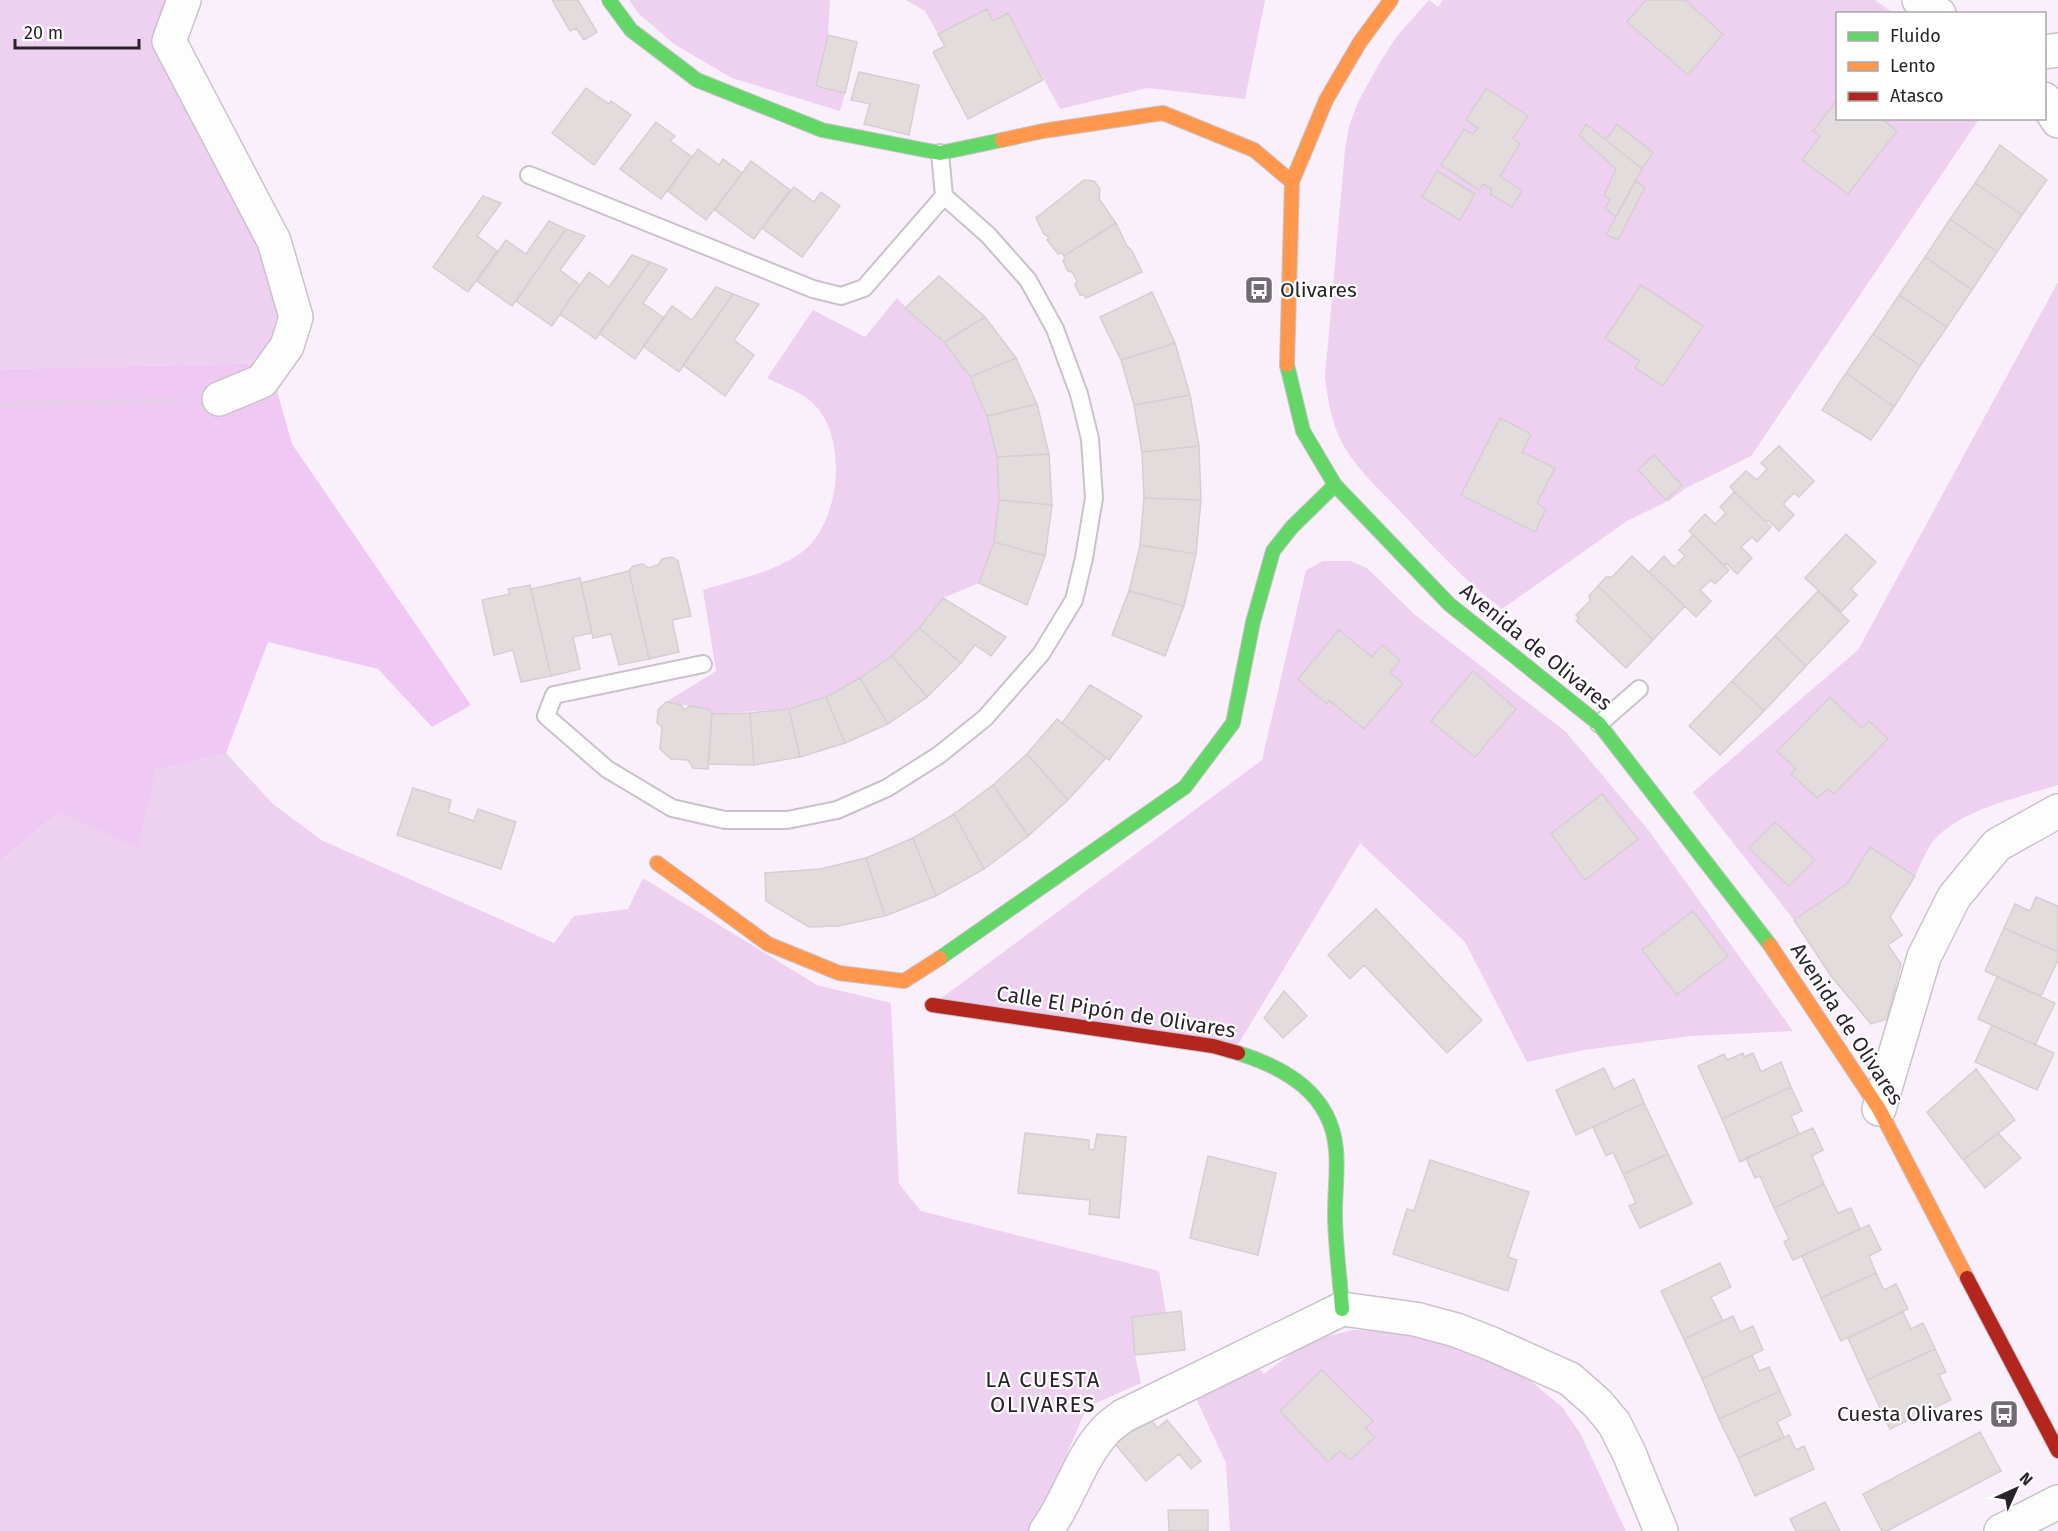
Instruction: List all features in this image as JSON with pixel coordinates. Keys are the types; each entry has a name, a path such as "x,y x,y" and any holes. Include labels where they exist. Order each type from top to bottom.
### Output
{"street":[{"path":"184,0 169,40 274,241 296,318 286,346 262,381 219,399"},
{"path":"609,0 631,30 697,80 822,130 940,153 1043,131 1163,113 1254,150 1292,182"},
{"name":"Avenida de Olivares","path":"1391,0 1360,42 1326,100 1292,182 1287,364 1304,430 1335,485 1449,604 1599,724 1760,930 1879,1109 2058,1451"},
{"path":"1919,0 1936,12"},
{"path":"2046,102 2058,121"},
{"path":"657,863 768,944 839,973 904,981 953,950 1185,787 1233,723 1253,622 1274,551 1292,527 1335,485"},
{"path":"1879,1109 1924,957 1954,897 1997,844 2058,811"},
{"name":"Calle El Pipón de Olivares","path":"932,1005 1213,1046 1255,1056 1284,1071 1315,1094 1325,1110 1333,1131 1336,1159 1335,1214 1342,1309"},
{"path":"1046,1531 1090,1451 1105,1431 1123,1416 1342,1309 1415,1318 1456,1330 1570,1379 1597,1403 1614,1423 1629,1452 1661,1531"},
{"path":"2001,1531 2058,1502"}],"lane":[{"path":"703,664 554,695 546,716 607,769 672,808 725,819 787,820 837,810 887,788 939,755 985,718 1016,685 1041,654 1074,600 1094,498 1090,439 1079,394 1054,329 1028,280 988,235 944,196 940,153"},
{"path":"529,176 813,289 841,296 864,288 944,196"},
{"path":"1599,724 1639,689"}],"path":[{"path":"0,405 219,399"}],"shaded area":[{"path":"0,0 174,0 158,42 269,263 285,312 269,363 0,369"},
{"path":"629,0 830,0 828,35 816,86 845,93 840,111 732,78 674,44 638,13"},
{"path":"906,0 1265,0 1245,99 1147,88 1060,109 1008,13 993,21 987,9 938,34 925,11"},
{"path":"1429,0 1438,7 1443,0 1875,0 1892,12 1836,12 1836,120 1978,120 1751,456 1686,488 1670,500 1627,521 1502,609 1447,560 1362,471 1341,440 1329,405 1325,377 1345,150 1349,126 1358,102 1397,36","holes":["1586,124 1642,169 1616,216 1605,208 1610,200 1604,194 1616,169 1579,135"]},
{"path":"2058,282 2058,785 1993,805 1960,820 1935,839 1915,876 1870,847 1847,884 1794,920 1693,792 1858,650"},
{"path":"897,298 943,342 959,363 973,386 993,437 1000,491 998,518 993,544 979,583 943,598 892,656 860,678 826,697 789,709 710,714 708,709 666,702 716,671 703,590 767,570 802,552 815,538 826,520 833,499 836,476 835,453 830,432 821,413 808,399 767,378 813,310 865,337"},
{"path":"269,363 292,444 471,705 432,727 378,669 268,642 226,753 155,770 138,848 59,812 0,861 0,369"},
{"path":"1323,561 1350,561 1367,568 1414,614 1566,732 1649,831 1793,1031 1691,1036 1584,1050 1527,1062 1465,942 1360,843 1234,1051 932,1005 1262,760 1306,570"},
{"path":"226,753 273,804 321,840 554,943 574,916 628,909 643,878 817,985 891,1003 899,1184 921,1211 1159,1271 1166,1313 1132,1317 1135,1355 1141,1383 1087,1407 1047,1500 1031,1531 0,1531 0,861 59,812 155,770"},
{"path":"1353,1330 1409,1332 1484,1355 1520,1372 1562,1407 1580,1433 1626,1531 1230,1531 1226,1463 1192,1390 1257,1367 1264,1374 1307,1341"}],"building":[{"path":"552,0 578,0 597,32 584,40 576,28 570,31"},
{"path":"1646,0 1685,0 1723,34 1688,75 1627,22"},
{"path":"987,9 993,21 1008,13 1043,80 968,119 933,52 945,46 938,34"},
{"path":"828,35 857,42 845,93 816,86"},
{"path":"859,72 919,85 909,135 864,124 870,104 851,100"},
{"path":"586,88 609,104 611,101 631,115 594,165 552,133"},
{"path":"1486,88 1528,116 1513,138 1520,144 1500,176 1522,191 1512,207 1490,194 1492,189 1483,184 1479,190 1441,165 1464,129 1473,134 1478,128 1466,120"},
{"path":"1836,101 1836,120 1883,120 1897,131 1848,194 1802,160 1820,136 1813,131"},
{"path":"656,122 675,136 670,141 692,157 661,199 620,169"},
{"path":"1586,124 1642,169 1616,217 1605,208 1610,200 1604,195 1616,169 1579,135"},
{"path":"1617,124 1653,153 1642,169 1606,140"},
{"path":"2000,145 2047,180 2022,215 1975,183"},
{"path":"698,149 719,165 723,159 742,173 706,220 668,191"},
{"path":"751,161 790,190 754,239 715,210"},
{"path":"1437,171 1475,194 1460,220 1422,197"},
{"path":"1084,180 1094,181 1100,189 1099,199 1116,223 1064,256 1062,253 1058,254 1047,240 1049,237 1044,234 1036,218"},
{"path":"1635,181 1645,187 1618,240 1606,235"},
{"path":"1975,183 2022,215 1997,252 1950,219"},
{"path":"794,187 814,202 821,192 840,206 802,257 762,228"},
{"path":"483,196 501,203 477,236 497,251 468,292 433,267"},
{"path":"1950,219 1997,252 1972,290 1925,257"},
{"path":"549,221 566,229 512,306 477,281 506,240 526,254"},
{"path":"1116,223 1142,272 1086,298 1080,295 1075,285 1077,281 1063,261 1064,256"},
{"path":"566,229 585,236 560,270 580,285 552,326 516,301"},
{"path":"632,255 650,262 596,339 560,314 589,272 609,287"},
{"path":"1925,257 1972,290 1947,327 1899,295"},
{"path":"650,262 667,269 643,303 664,318 635,359 599,333"},
{"path":"939,276 985,317 944,342 905,308"},
{"path":"1641,285 1703,326 1663,386 1635,368 1640,361 1605,338"},
{"path":"716,287 733,294 679,372 643,346 672,306 692,320"},
{"path":"1152,292 1175,343 1121,360 1100,317"},
{"path":"733,294 759,304 734,340 754,355 725,396 683,365"},
{"path":"1899,295 1947,327 1920,366 1873,334"},
{"path":"985,317 1016,358 970,377 944,342"},
{"path":"1873,334 1920,366 1894,407 1846,373"},
{"path":"1175,343 1190,395 1134,405 1121,360"},
{"path":"1016,358 1037,404 987,416 970,377"},
{"path":"1846,373 1894,407 1871,440 1822,410"},
{"path":"1190,395 1199,446 1142,452 1134,405"},
{"path":"1037,404 1049,454 997,457 987,416"},
{"path":"1500,418 1531,434 1522,452 1555,468 1537,503 1546,509 1535,532 1461,495"},
{"path":"1199,446 1201,500 1144,498 1142,452"},
{"path":"1779,446 1814,481 1799,497 1794,493 1783,504 1794,515 1779,531 1768,520 1766,522 1730,487 1746,471 1757,480 1767,469 1761,463"},
{"path":"1049,454 1052,505 999,500 997,457"},
{"path":"1654,455 1682,485 1666,500 1638,470"},
{"path":"1734,492 1771,527 1757,542 1752,537 1741,547 1752,558 1737,574 1726,563 1724,566 1689,531 1705,514 1715,524 1726,513 1720,507"},
{"path":"1144,498 1201,500 1196,554 1140,545"},
{"path":"999,500 1052,505 1045,556 994,542"},
{"path":"1846,534 1876,562 1851,589 1857,595 1841,612 1805,578"},
{"path":"1693,535 1729,570 1715,584 1711,580 1700,590 1711,601 1696,617 1649,572 1664,556 1674,567 1685,556 1679,550"},
{"path":"994,542 1045,556 1027,605 979,583"},
{"path":"1140,545 1196,554 1184,606 1129,591"},
{"path":"1632,556 1685,606 1653,640 1598,586 1606,577 1612,577"},
{"path":"672,557 678,561 691,616 672,620 679,652 649,659 629,571 633,566 643,564 648,568 658,565 662,559"},
{"path":"629,571 649,659 619,665 611,634 593,638 581,583"},
{"path":"580,578 592,633 573,637 580,669 551,676 531,589"},
{"path":"530,585 551,676 521,682 513,650 494,655 482,600 510,594 508,589"},
{"path":"1598,586 1653,640 1626,668 1576,621 1579,618 1576,615 1590,601 1589,596"},
{"path":"1129,591 1184,606 1165,656 1112,635"},
{"path":"1818,591 1849,621 1806,666 1775,636"},
{"path":"943,598 1006,637 991,656 975,645 961,663 919,628"},
{"path":"919,628 961,663 927,697 892,656"},
{"path":"1339,630 1372,657 1382,645 1400,660 1390,673 1403,683 1364,729 1329,700 1327,704 1298,679"},
{"path":"1775,636 1806,666 1764,711 1732,681"},
{"path":"892,656 927,697 888,724 860,678"},
{"path":"1473,671 1516,709 1475,757 1431,721"},
{"path":"860,678 888,724 845,743 826,697"},
{"path":"1732,681 1764,711 1720,755 1689,726"},
{"path":"1090,685 1142,716 1109,760 1062,723"},
{"path":"826,697 845,743 800,757 789,709"},
{"path":"1830,697 1862,728 1869,721 1888,739 1834,794 1828,789 1817,798 1791,774 1796,769 1777,751"},
{"path":"666,702 681,705 685,710 689,706 708,709 712,714 708,769 693,768 688,760 671,759 660,749 662,727 657,723 658,710"},
{"path":"789,709 800,757 754,765 750,713"},
{"path":"750,713 754,765 708,764 712,714"},
{"path":"1057,719 1106,758 1068,800 1027,754"},
{"path":"1027,754 1068,800 1028,836 993,785"},
{"path":"993,785 1028,836 984,869 954,814"},
{"path":"413,788 451,800 448,812 474,821 478,809 516,822 501,869 397,835"},
{"path":"1602,794 1638,839 1585,880 1551,834"},
{"path":"954,814 984,869 936,896 913,838"},
{"path":"1775,822 1815,860 1789,886 1749,848"},
{"path":"913,838 936,896 885,916 866,858"},
{"path":"1870,847 1915,876 1890,917 1902,935 1888,945 1901,964 1887,1019 1871,1024 1831,976 1794,920 1847,884"},
{"path":"866,858 885,916 838,926 809,927 766,901 765,873 820,869"},
{"path":"2036,897 2058,906 2058,952 2004,928 2015,904 2030,911"},
{"path":"1376,909 1482,1020 1447,1053 1364,965 1350,979 1328,955"},
{"path":"1693,911 1728,956 1677,995 1642,950"},
{"path":"2004,928 2058,952 2058,960 2041,996 1985,971"},
{"path":"1997,977 2055,1003 2035,1045 1978,1019"},
{"path":"1284,991 1307,1016 1283,1038 1264,1018"},
{"path":"1992,1025 2054,1053 2037,1090 1975,1062"},
{"path":"1743,1053 1744,1057 1753,1053 1761,1072 1781,1062 1791,1087 1722,1119 1698,1066 1724,1054 1727,1060"},
{"path":"1604,1068 1614,1089 1634,1079 1644,1103 1576,1135 1556,1090"},
{"path":"1976,1069 2015,1120 1963,1160 1927,1112"},
{"path":"1791,1087 1802,1111 1791,1116 1799,1134 1740,1162 1722,1119"},
{"path":"1644,1103 1668,1154 1623,1174 1613,1152 1606,1156 1593,1127"},
{"path":"1813,1128 1823,1150 1812,1156 1824,1184 1774,1208 1760,1176 1755,1178 1746,1158"},
{"path":"1025,1133 1089,1140 1089,1149 1094,1150 1097,1134 1126,1137 1119,1218 1089,1214 1090,1200 1018,1193"},
{"path":"1998,1133 2021,1158 1985,1188 1963,1160"},
{"path":"1668,1154 1692,1204 1640,1228 1629,1206 1636,1203 1623,1174"},
{"path":"1208,1156 1276,1173 1258,1255 1190,1238"},
{"path":"1430,1160 1529,1192 1508,1257 1517,1260 1508,1291 1393,1254 1407,1209 1414,1211"},
{"path":"1824,1184 1838,1213 1851,1208 1860,1229 1793,1260 1784,1242 1789,1239 1774,1208"},
{"path":"1869,1225 1881,1250 1869,1256 1876,1273 1821,1298 1802,1256"},
{"path":"1720,1263 1731,1287 1711,1297 1723,1321 1684,1339 1661,1291"},
{"path":"1876,1273 1884,1290 1896,1284 1908,1309 1841,1341 1821,1298"},
{"path":"1181,1311 1185,1350 1135,1355 1132,1317"},
{"path":"1903,1312 1911,1329 1923,1323 1935,1349 1867,1380 1848,1338"},
{"path":"1733,1316 1740,1332 1753,1326 1763,1350 1702,1379 1684,1339"},
{"path":"1935,1349 1946,1372 1939,1375 1951,1400 1890,1429 1867,1380"},
{"path":"1752,1355 1759,1371 1769,1367 1780,1391 1719,1419 1702,1379"},
{"path":"1322,1370 1373,1421 1365,1428 1375,1437 1350,1460 1340,1451 1328,1462 1280,1411"},
{"path":"1780,1391 1791,1415 1777,1422 1784,1437 1738,1458 1719,1419"},
{"path":"1150,1417 1157,1428 1167,1420 1201,1461 1191,1469 1179,1454 1146,1481 1115,1444"},
{"path":"1980,1432 2001,1471 1887,1531 1882,1531 1863,1494"},
{"path":"1789,1435 1796,1450 1804,1446 1814,1469 1755,1496 1738,1458"},
{"path":"1825,1502 1840,1531 1796,1531 1790,1519"},
{"path":"1168,1510 1208,1510 1208,1531 1169,1531"}],"traffic: fast":[{"path":"609,0 631,30 697,80 822,130 940,153 1002,140"},
{"path":"1287,365 1303,431 1335,485 1449,604 1599,724 1770,945"},
{"path":"940,958 1185,787 1233,723 1253,622 1273,551 1292,527 1335,485"},
{"path":"1238,1053 1289,1075 1303,1086 1325,1113 1332,1130 1337,1157 1335,1225 1342,1309"}],"traffic: slow":[{"path":"1287,365 1292,182 1326,100 1360,42 1391,0"},
{"path":"1002,140 1043,131 1163,113 1254,150 1292,182"},
{"path":"657,863 768,944 839,973 904,981 940,958"},
{"path":"1770,945 1879,1109 1967,1278"}],"traffic: jam":[{"path":"932,1005 1213,1046 1238,1053"},
{"path":"1967,1278 2058,1451"}],"place":[{"name":"Olivares","path":"1259,290"},
{"name":"Cuesta Olivares","path":"2004,1414"}],"district":[{"name":"LA CUESTA OLIVARES","path":"1043,1392"}]}
